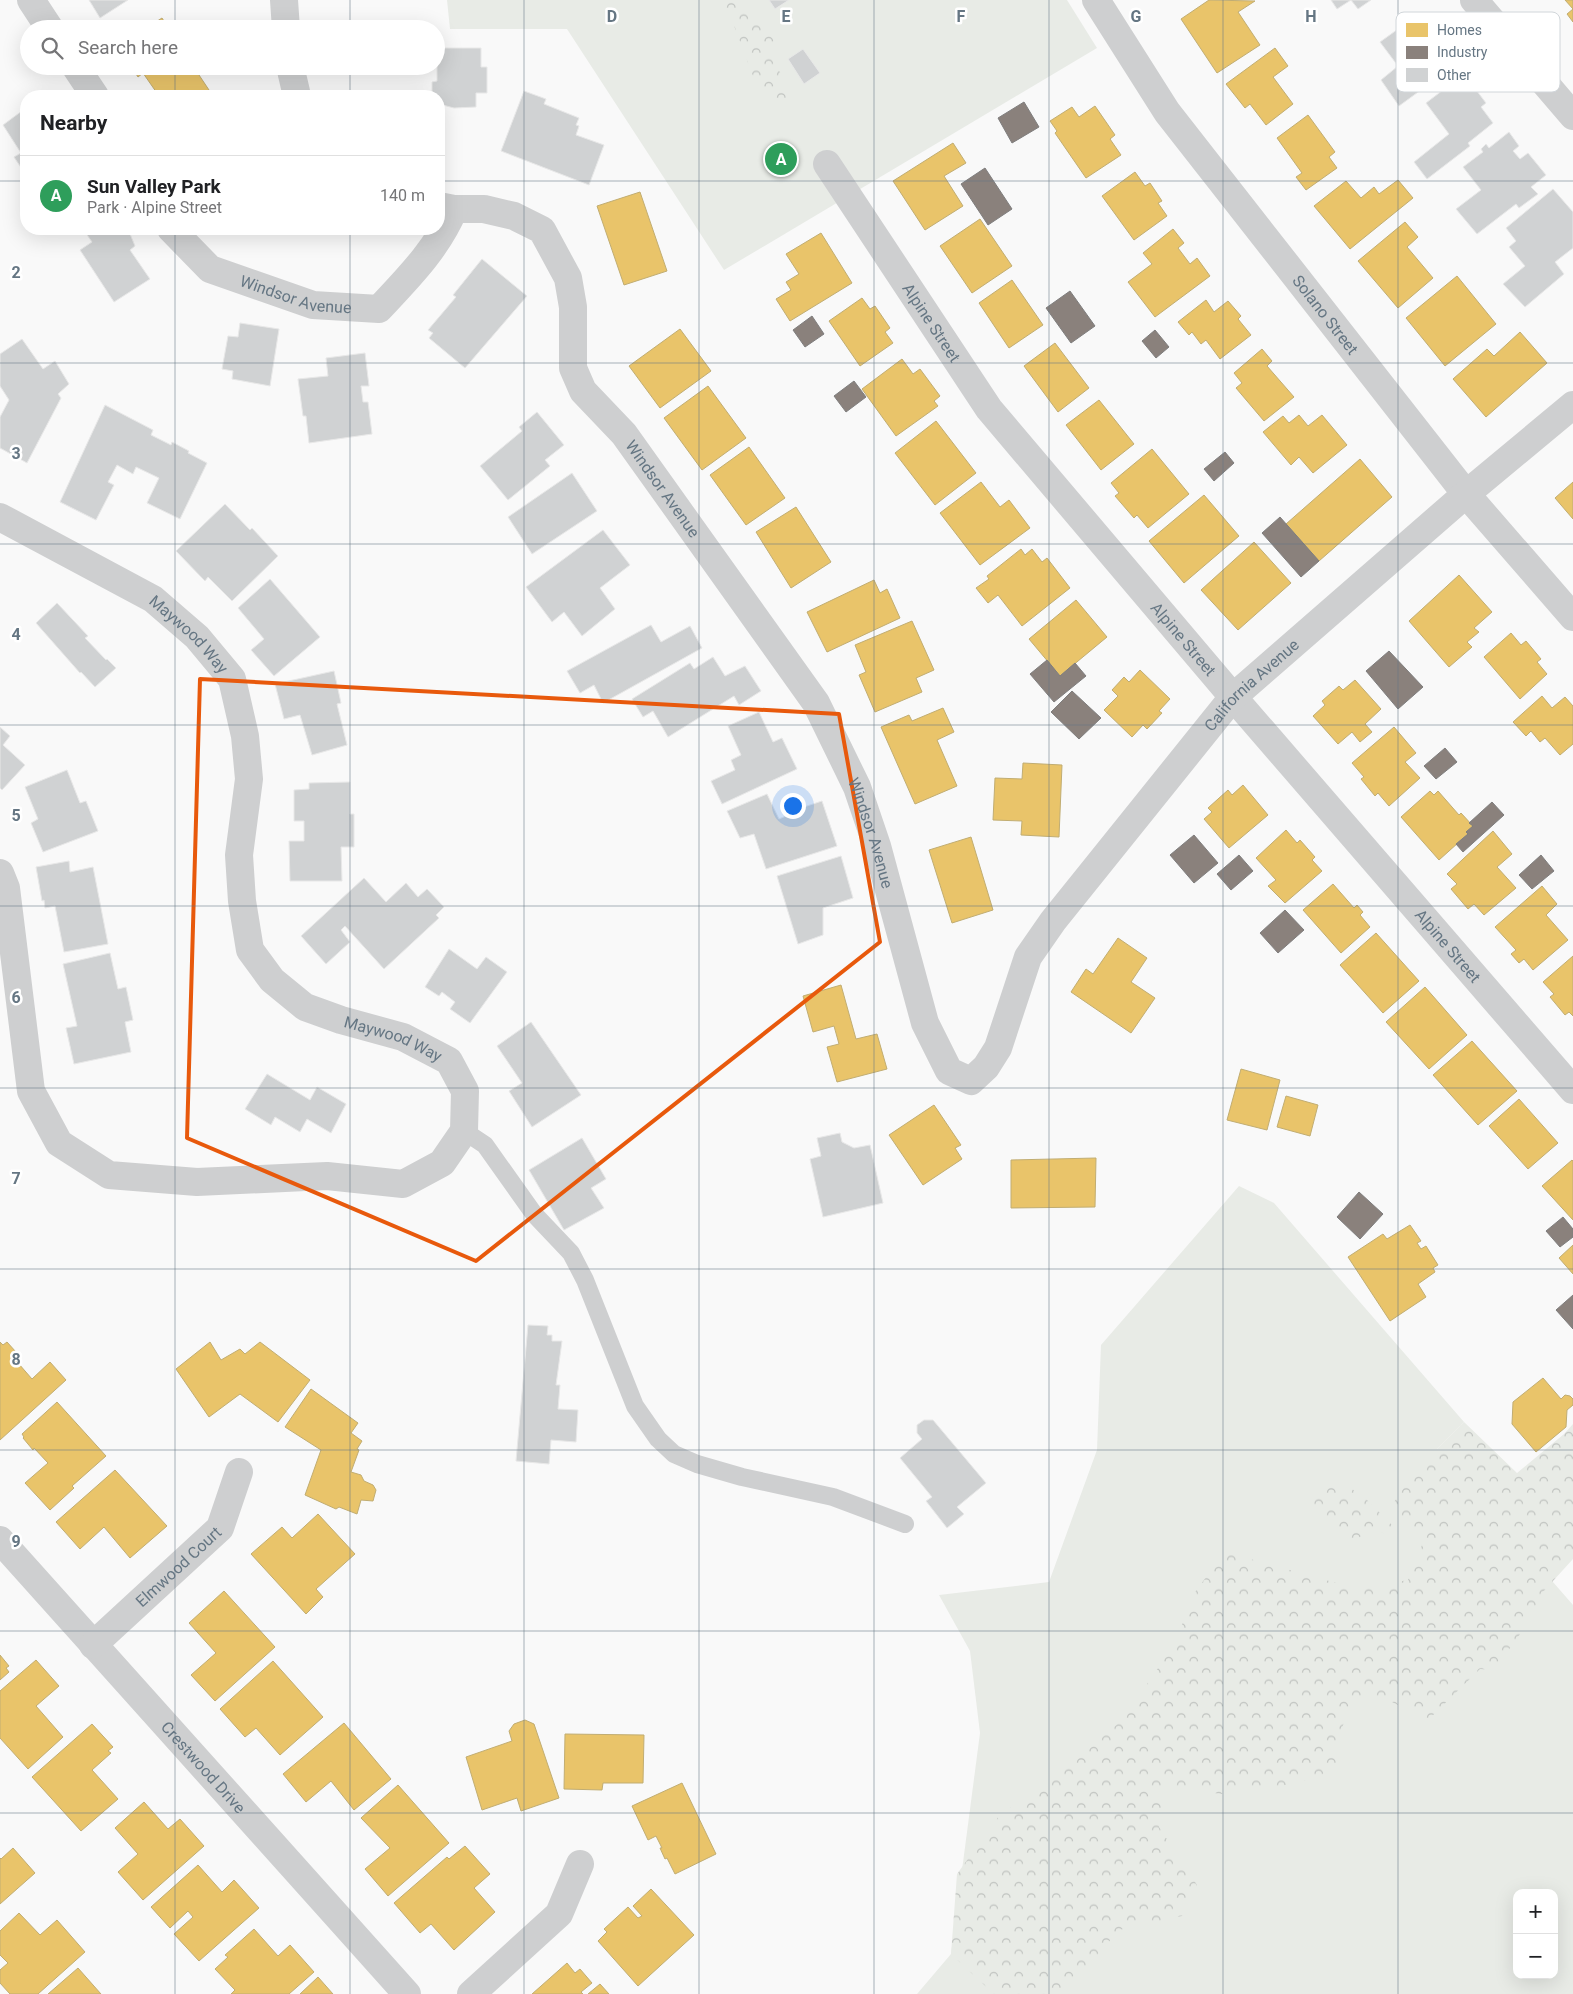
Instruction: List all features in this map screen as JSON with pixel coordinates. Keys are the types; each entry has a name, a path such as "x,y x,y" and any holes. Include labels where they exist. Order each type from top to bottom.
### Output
{"street":[{"path":"31,0 44,20"},
{"path":"284,0 285,20"},
{"name":"Solano Street","path":"1096,0 1167,112 1466,494 1573,617"},
{"path":"1474,0 1484,12"},
{"path":"81,75 91,90"},
{"path":"292,75 296,90"},
{"path":"1553,92 1573,116"},
{"name":"Alpine Street","path":"827,164 989,409 1233,697 1573,1090"},
{"name":"Windsor Avenue","path":"445,229 447,207 484,210 514,216 542,230 568,278 573,307 573,368 583,391 624,434 816,703 857,787 877,846 925,1024 949,1071 972,1082 986,1067 998,1048 1005,1028"},
{"name":"Windsor Avenue","path":"177,235 210,269 313,305 379,309 413,273 441,235"},
{"name":"California Avenue","path":"1005,1028 1028,957 1052,921 1233,697 1466,494 1573,405"},
{"name":"Maywood Way","path":"0,517 153,599 197,637 232,679 245,736 249,779 239,855 242,901 250,950 272,980 305,1007 341,1020 403,1037 449,1061 466,1092 464,1131"},
{"path":"0,872 6,888 31,1091 59,1143 108,1175 197,1182 327,1176 403,1184 442,1163 464,1131"},
{"name":"Elmwood Court","path":"93,1645 220,1528 239,1472"},
{"name":"Crestwood Drive","path":"0,1540 407,1994"},
{"path":"471,1994 559,1914 580,1864"}],"lane":[{"path":"464,1131 484,1145 534,1214 571,1252 635,1406 658,1439 674,1454 697,1464 742,1477 834,1497 905,1524"}],"highlighted area":[{"path":"200,679 839,714 880,942 476,1261 187,1138"}],"green space":[{"path":"447,0 1067,0 1097,48 724,270 567,29 450,29"},
{"path":"714,0 747,0 761,28 777,35 778,40 773,53 778,69 787,84 787,108 777,105 766,97 756,84 733,23 717,10"},
{"path":"1239,1186 1274,1203 1464,1422 1437,1449 1573,1605 1573,1994 917,1994 951,1954 980,1733 970,1651 939,1595 1049,1582 1097,1450 1101,1345"},
{"path":"1464,1422 1517,1473 1564,1434 1573,1424 1573,1559 1542,1593 1523,1630 1494,1670 1480,1669 1428,1720 1386,1699 1354,1699 1341,1730 1337,1770 1293,1784 1221,1794 1165,1786 1159,1827 1197,1885 1182,1916 1119,1930 1064,1994 994,1994 951,1954 957,1874 999,1816 1070,1766 1123,1719 1176,1642 1192,1596 1225,1552 1358,1589 1408,1580 1422,1545 1390,1508 1415,1471"},
{"path":"1344,1483 1367,1500 1392,1525 1389,1535 1372,1529 1352,1542 1317,1514 1309,1494"}],"building: Homes":[{"path":"1209,0 1255,1 1238,12 1260,45 1217,73 1181,19"},
{"path":"1565,0 1573,0 1573,9"},
{"path":"1573,9 1573,22 1567,14"},
{"path":"1275,48 1288,66 1273,77 1293,104 1266,125 1250,104 1245,108 1226,84"},
{"path":"144,75 199,75 209,90 155,90"},
{"path":"1095,106 1115,135 1110,139 1121,155 1086,178 1055,133 1057,131 1050,121 1072,107 1079,117"},
{"path":"1308,115 1335,152 1329,157 1337,168 1306,190 1296,177 1302,173 1277,138"},
{"path":"953,143 966,163 944,176 963,206 925,230 893,181"},
{"path":"1135,172 1145,186 1150,183 1162,201 1158,203 1167,216 1134,240 1102,196"},
{"path":"1398,180 1413,198 1350,249 1314,206 1346,181 1361,198 1374,187 1379,194"},
{"path":"640,192 667,271 624,285 597,206"},
{"path":"980,219 1012,266 972,293 940,246"},
{"path":"1405,222 1418,237 1407,247 1433,278 1398,308 1358,261"},
{"path":"1173,229 1184,243 1178,248 1190,264 1197,258 1210,276 1155,317 1128,282 1152,264 1143,253"},
{"path":"821,233 852,283 790,321 776,299 791,290 786,282 799,274 786,254"},
{"path":"1457,276 1496,324 1445,366 1406,318"},
{"path":"1012,280 1043,325 1009,348 979,303"},
{"path":"862,298 870,309 875,306 890,328 885,332 893,343 860,366 829,321"},
{"path":"1206,300 1214,312 1228,301 1241,316 1238,319 1251,335 1220,359 1206,340 1201,344 1192,332 1189,335 1178,322"},
{"path":"680,329 711,371 660,408 629,366"},
{"path":"1520,332 1547,363 1486,417 1453,379 1487,349 1494,356"},
{"path":"1055,343 1089,388 1058,412 1024,366"},
{"path":"1262,349 1272,361 1267,366 1294,397 1264,421 1236,388 1242,383 1234,373"},
{"path":"902,359 913,374 920,369 940,396 934,401 938,406 896,436 862,389"},
{"path":"708,386 746,438 702,470 664,418"},
{"path":"1099,400 1134,444 1101,470 1066,425"},
{"path":"1299,415 1308,426 1322,415 1347,445 1313,473 1299,457 1291,465 1263,432 1283,416 1289,423"},
{"path":"936,421 976,473 935,505 895,453"},
{"path":"749,447 785,498 746,525 710,475"},
{"path":"1152,449 1189,494 1148,528 1137,515 1134,518 1115,496 1119,493 1111,483"},
{"path":"1360,459 1392,497 1319,561 1286,524"},
{"path":"981,482 1000,507 1009,500 1030,528 980,565 940,513"},
{"path":"1573,482 1573,519 1555,498"},
{"path":"1204,495 1239,536 1184,583 1149,541"},
{"path":"796,507 831,562 791,588 756,532"},
{"path":"1254,542 1291,583 1238,630 1201,590"},
{"path":"1021,549 1025,555 1032,549 1042,562 1047,558 1070,588 1022,626 998,595 988,603 976,588 989,579 987,576"},
{"path":"1459,575 1492,612 1474,628 1479,632 1467,642 1472,647 1449,667 1409,621"},
{"path":"874,580 880,593 887,589 900,618 827,652 807,612"},
{"path":"1076,600 1107,637 1060,676 1029,639"},
{"path":"912,621 934,670 916,678 922,692 875,712 859,675 866,672 855,645"},
{"path":"1511,633 1521,645 1526,641 1541,659 1537,662 1547,674 1520,699 1484,657"},
{"path":"1140,670 1170,699 1159,711 1162,713 1147,729 1143,725 1132,737 1104,710 1118,696 1112,690 1124,677 1129,682"},
{"path":"1355,680 1381,709 1365,724 1372,732 1360,742 1352,732 1338,744 1313,716 1325,705 1322,701 1339,686 1343,690"},
{"path":"1542,696 1552,708 1565,697 1573,706 1573,744 1560,755 1545,738 1540,742 1531,731 1526,736 1513,722"},
{"path":"943,708 954,732 937,740 957,786 915,804 881,727 909,715 912,721"},
{"path":"1394,727 1416,753 1405,762 1420,778 1389,806 1378,793 1375,796 1361,779 1364,777 1352,763"},
{"path":"1023,763 1062,765 1059,837 1021,835 1022,821 993,820 995,778 1022,779"},
{"path":"1243,785 1268,815 1229,848 1204,819 1212,812 1208,808 1228,790 1232,795"},
{"path":"1430,791 1434,795 1438,791 1459,815 1461,813 1473,826 1466,832 1468,834 1439,860 1401,817"},
{"path":"1286,830 1297,843 1300,840 1315,857 1312,860 1322,871 1285,903 1268,886 1276,880 1256,858"},
{"path":"1493,831 1512,854 1497,867 1516,888 1484,915 1474,904 1468,909 1451,889 1457,884 1447,874"},
{"path":"971,837 993,910 952,923 929,850"},
{"path":"1333,884 1354,908 1357,905 1363,912 1360,915 1370,927 1341,953 1303,910"},
{"path":"1542,886 1557,904 1546,915 1568,940 1533,970 1524,959 1519,963 1511,954 1516,950 1495,927"},
{"path":"1376,933 1419,981 1383,1013 1340,965"},
{"path":"1118,938 1147,958 1131,982 1155,998 1131,1033 1071,992 1086,969 1093,974"},
{"path":"1573,956 1573,1016 1569,1012 1565,1015 1550,997 1554,994 1543,982"},
{"path":"841,985 856,1039 877,1034 887,1069 837,1082 827,1047 839,1044 834,1026 813,1032 803,996"},
{"path":"1425,987 1467,1035 1429,1069 1386,1022"},
{"path":"1472,1041 1517,1091 1478,1125 1433,1075"},
{"path":"1241,1069 1280,1080 1267,1130 1227,1120"},
{"path":"1286,1096 1318,1105 1310,1136 1277,1127"},
{"path":"1519,1099 1558,1143 1528,1169 1489,1126"},
{"path":"934,1105 961,1145 955,1148 962,1159 923,1185 889,1135"},
{"path":"1096,1158 1095,1207 1011,1208 1011,1160"},
{"path":"1573,1161 1573,1220 1542,1186"},
{"path":"1410,1225 1421,1241 1417,1243 1421,1249 1426,1246 1438,1265 1433,1268 1435,1272 1418,1284 1426,1297 1390,1321 1348,1257 1383,1234 1387,1239"},
{"path":"1573,1245 1573,1274 1559,1258"},
{"path":"0,1342 3,1345 7,1342 16,1352 12,1356 32,1379 50,1362 66,1380 0,1440"},
{"path":"210,1342 221,1360 240,1349 245,1354 260,1342 310,1380 278,1422 240,1394 209,1417 176,1369"},
{"path":"1543,1378 1561,1399 1565,1395 1570,1396 1573,1399 1573,1405 1567,1410 1566,1427 1536,1452 1512,1424 1513,1402"},
{"path":"311,1389 358,1423 351,1433 362,1441 357,1449 359,1450 351,1472 361,1475 364,1481 373,1485 376,1490 373,1501 361,1500 357,1514 339,1507 336,1509 305,1495 321,1450 285,1427"},
{"path":"57,1402 106,1456 72,1486 74,1488 50,1510 25,1483 48,1463 34,1448 33,1450 22,1434"},
{"path":"115,1470 167,1526 130,1558 104,1527 80,1549 56,1522"},
{"path":"318,1514 355,1554 316,1589 323,1597 306,1614 251,1554 282,1527 292,1538"},
{"path":"224,1591 275,1647 215,1701 191,1675 216,1653 189,1623"},
{"path":"0,1655 9,1666 6,1668 9,1672 0,1680"},
{"path":"36,1660 59,1686 36,1706 63,1737 28,1769 0,1738 0,1691"},
{"path":"273,1661 323,1717 280,1755 256,1728 245,1737 220,1709"},
{"path":"525,1720 534,1724 559,1798 521,1811 517,1798 482,1810 466,1757 512,1741 509,1731 514,1724"},
{"path":"344,1723 391,1779 354,1810 331,1781 306,1802 283,1774"},
{"path":"92,1724 113,1747 108,1751 111,1753 92,1770 118,1799 81,1831 32,1777"},
{"path":"565,1734 644,1735 643,1783 603,1783 602,1790 564,1789"},
{"path":"682,1783 716,1854 675,1874 667,1858 665,1859 656,1836 648,1840 632,1806"},
{"path":"398,1785 449,1843 388,1896 365,1869 390,1848 361,1818"},
{"path":"144,1802 168,1829 180,1819 204,1846 143,1900 118,1872 138,1854 115,1828"},
{"path":"465,1846 490,1874 474,1888 495,1912 454,1950 431,1924 420,1933 394,1903 447,1857 449,1859"},
{"path":"13,1848 35,1873 0,1904 0,1858"},
{"path":"198,1865 222,1892 234,1880 259,1908 199,1961 174,1934 193,1917 188,1911 170,1928 151,1907"},
{"path":"651,1889 694,1935 638,1986 598,1941 607,1932 604,1929 628,1907 638,1918 642,1916 633,1906"},
{"path":"19,1913 40,1935 57,1920 85,1952 38,1994 10,1994 0,1983 0,1970 8,1963 0,1955 0,1931"},
{"path":"254,1929 278,1956 290,1945 314,1972 289,1994 231,1994 235,1990 215,1969 228,1957 225,1955"},
{"path":"567,1963 575,1973 580,1969 592,1983 581,1992 583,1994 532,1994"},
{"path":"78,1968 101,1994 48,1994"},
{"path":"318,1977 333,1994 300,1994"},
{"path":"600,1984 609,1994 588,1994"}],"building: Industry":[{"path":"1024,102 1039,127 1012,143 998,118"},
{"path":"985,168 1012,209 988,225 961,184"},
{"path":"1070,291 1095,326 1071,343 1046,308"},
{"path":"812,316 824,334 805,347 793,330"},
{"path":"1155,330 1169,347 1156,358 1142,341"},
{"path":"854,381 866,397 846,412 834,396"},
{"path":"1225,452 1234,463 1214,481 1204,469"},
{"path":"1280,517 1319,561 1301,577 1262,533"},
{"path":"1389,651 1423,687 1398,709 1366,671"},
{"path":"1047,660 1060,676 1075,663 1086,676 1054,702 1030,674"},
{"path":"1072,691 1101,718 1079,739 1051,712"},
{"path":"1445,748 1457,762 1436,779 1424,766"},
{"path":"1492,802 1504,815 1463,852 1456,844 1468,834 1466,832 1473,826 1469,823"},
{"path":"1194,835 1218,863 1194,883 1170,855"},
{"path":"1239,855 1253,871 1231,890 1217,874"},
{"path":"1541,855 1554,871 1532,889 1519,875"},
{"path":"1285,910 1304,930 1278,953 1260,933"},
{"path":"1359,1192 1383,1214 1360,1239 1337,1217"},
{"path":"1563,1217 1573,1229 1573,1237 1560,1247 1546,1231"},
{"path":"1573,1295 1573,1329 1556,1310"}],"building: Other":[{"path":"89,0 128,0 100,18"},
{"path":"769,0 789,0 775,9"},
{"path":"1331,0 1351,0 1337,9"},
{"path":"1351,0 1371,0 1358,9"},
{"path":"1396,31 1396,63 1380,42"},
{"path":"445,48 481,48 481,67 487,67 487,93 476,93 476,107 454,108 445,106 445,90 432,90 432,82 437,81 437,75 445,75"},
{"path":"803,49 820,73 804,84 788,59"},
{"path":"1396,68 1396,92 1418,92 1399,106 1381,80"},
{"path":"524,91 546,99 544,104 579,118 576,125 579,126 576,135 604,145 589,185 501,151"},
{"path":"1440,92 1478,92 1486,103 1481,107 1493,123 1468,143 1470,146 1427,179 1414,162 1449,134 1426,103"},
{"path":"20,112 20,151 3,125"},
{"path":"1509,132 1519,146 1513,151 1520,159 1528,153 1546,175 1531,187 1538,194 1519,208 1516,204 1477,234 1456,209 1481,190 1463,167 1483,152 1481,149 1486,144 1489,148"},
{"path":"20,154 20,166 14,157"},
{"path":"1553,189 1573,212 1573,248 1555,262 1564,274 1525,307 1503,284 1525,266 1509,247 1516,241 1506,228"},
{"path":"87,235 130,235 135,246 130,250 150,279 114,302 80,250 92,242"},
{"path":"482,259 527,296 465,368 429,338 433,333 428,330 456,297 453,295"},
{"path":"240,323 279,329 270,386 232,379 233,371 222,369 228,336 238,337"},
{"path":"22,339 43,369 55,361 69,384 58,394 61,398 27,463 0,448 0,417 9,400 0,386 0,354"},
{"path":"365,353 369,386 361,386 363,402 368,402 372,434 309,443 306,416 303,416 298,379 328,376 326,358"},
{"path":"105,405 153,430 151,435 171,445 172,442 207,463 180,519 147,503 159,478 136,467 133,474 117,465 108,482 114,485 96,520 60,502"},
{"path":"537,412 564,445 545,460 550,466 508,500 480,466 522,431 519,427"},
{"path":"572,473 597,511 532,554 508,517"},
{"path":"225,504 250,530 252,528 278,556 232,601 208,577 205,581 176,551"},
{"path":"603,530 630,565 600,588 615,609 582,636 564,612 552,622 526,587"},
{"path":"270,579 320,637 274,676 251,650 264,639 238,608"},
{"path":"57,603 88,636 85,638 116,668 95,687 80,673 36,623"},
{"path":"651,625 661,642 690,626 702,648 603,703 594,685 580,693 567,671"},
{"path":"713,657 725,676 745,666 761,691 739,705 734,696 668,737 653,711 643,717 632,699 690,663 694,669"},
{"path":"334,671 341,703 337,704 347,745 312,755 300,715 284,719 275,684"},
{"path":"759,712 773,742 782,738 797,769 722,804 711,781 735,770 731,760 741,755 728,726"},
{"path":"0,727 10,736 3,745 25,765 2,790 0,788"},
{"path":"67,770 80,803 86,801 98,831 43,852 31,823 38,819 25,787"},
{"path":"350,782 350,814 354,814 354,847 341,847 342,881 290,881 289,841 304,841 304,821 294,821 294,790 309,789 309,783"},
{"path":"767,794 779,819 793,813 792,811 822,801 837,846 766,869 754,834 740,838 727,811"},
{"path":"841,856 853,898 823,908 823,935 798,944 777,876"},
{"path":"69,861 70,872 93,867 108,944 64,952 55,906 45,908 36,867"},
{"path":"364,878 386,902 406,883 418,897 427,889 444,907 436,915 439,918 384,969 345,926 341,930 350,942 326,964 301,936"},
{"path":"449,949 477,969 486,957 507,972 470,1023 450,1009 455,1002 442,992 439,996 425,987"},
{"path":"110,953 118,989 126,987 133,1020 125,1022 131,1052 74,1064 66,1028 77,1026 63,964"},
{"path":"531,1022 581,1095 532,1127 509,1091 522,1083 497,1046"},
{"path":"267,1074 310,1100 317,1087 346,1104 331,1133 307,1119 300,1132 275,1117 271,1125 245,1109"},
{"path":"840,1133 842,1142 854,1148 870,1145 883,1203 823,1217 810,1159 821,1156 817,1138"},
{"path":"582,1138 606,1179 591,1188 604,1208 564,1230 529,1170"},
{"path":"528,1325 548,1326 547,1335 552,1335 552,1341 562,1341 556,1385 560,1385 558,1409 578,1410 576,1442 551,1440 549,1464 516,1461"},
{"path":"924,1420 933,1420 986,1483 957,1507 964,1514 947,1528 926,1501 932,1497 900,1458 922,1439 917,1433 917,1425"}],"place":[{"name":"Sun Valley Park","path":"781,159"}]}
